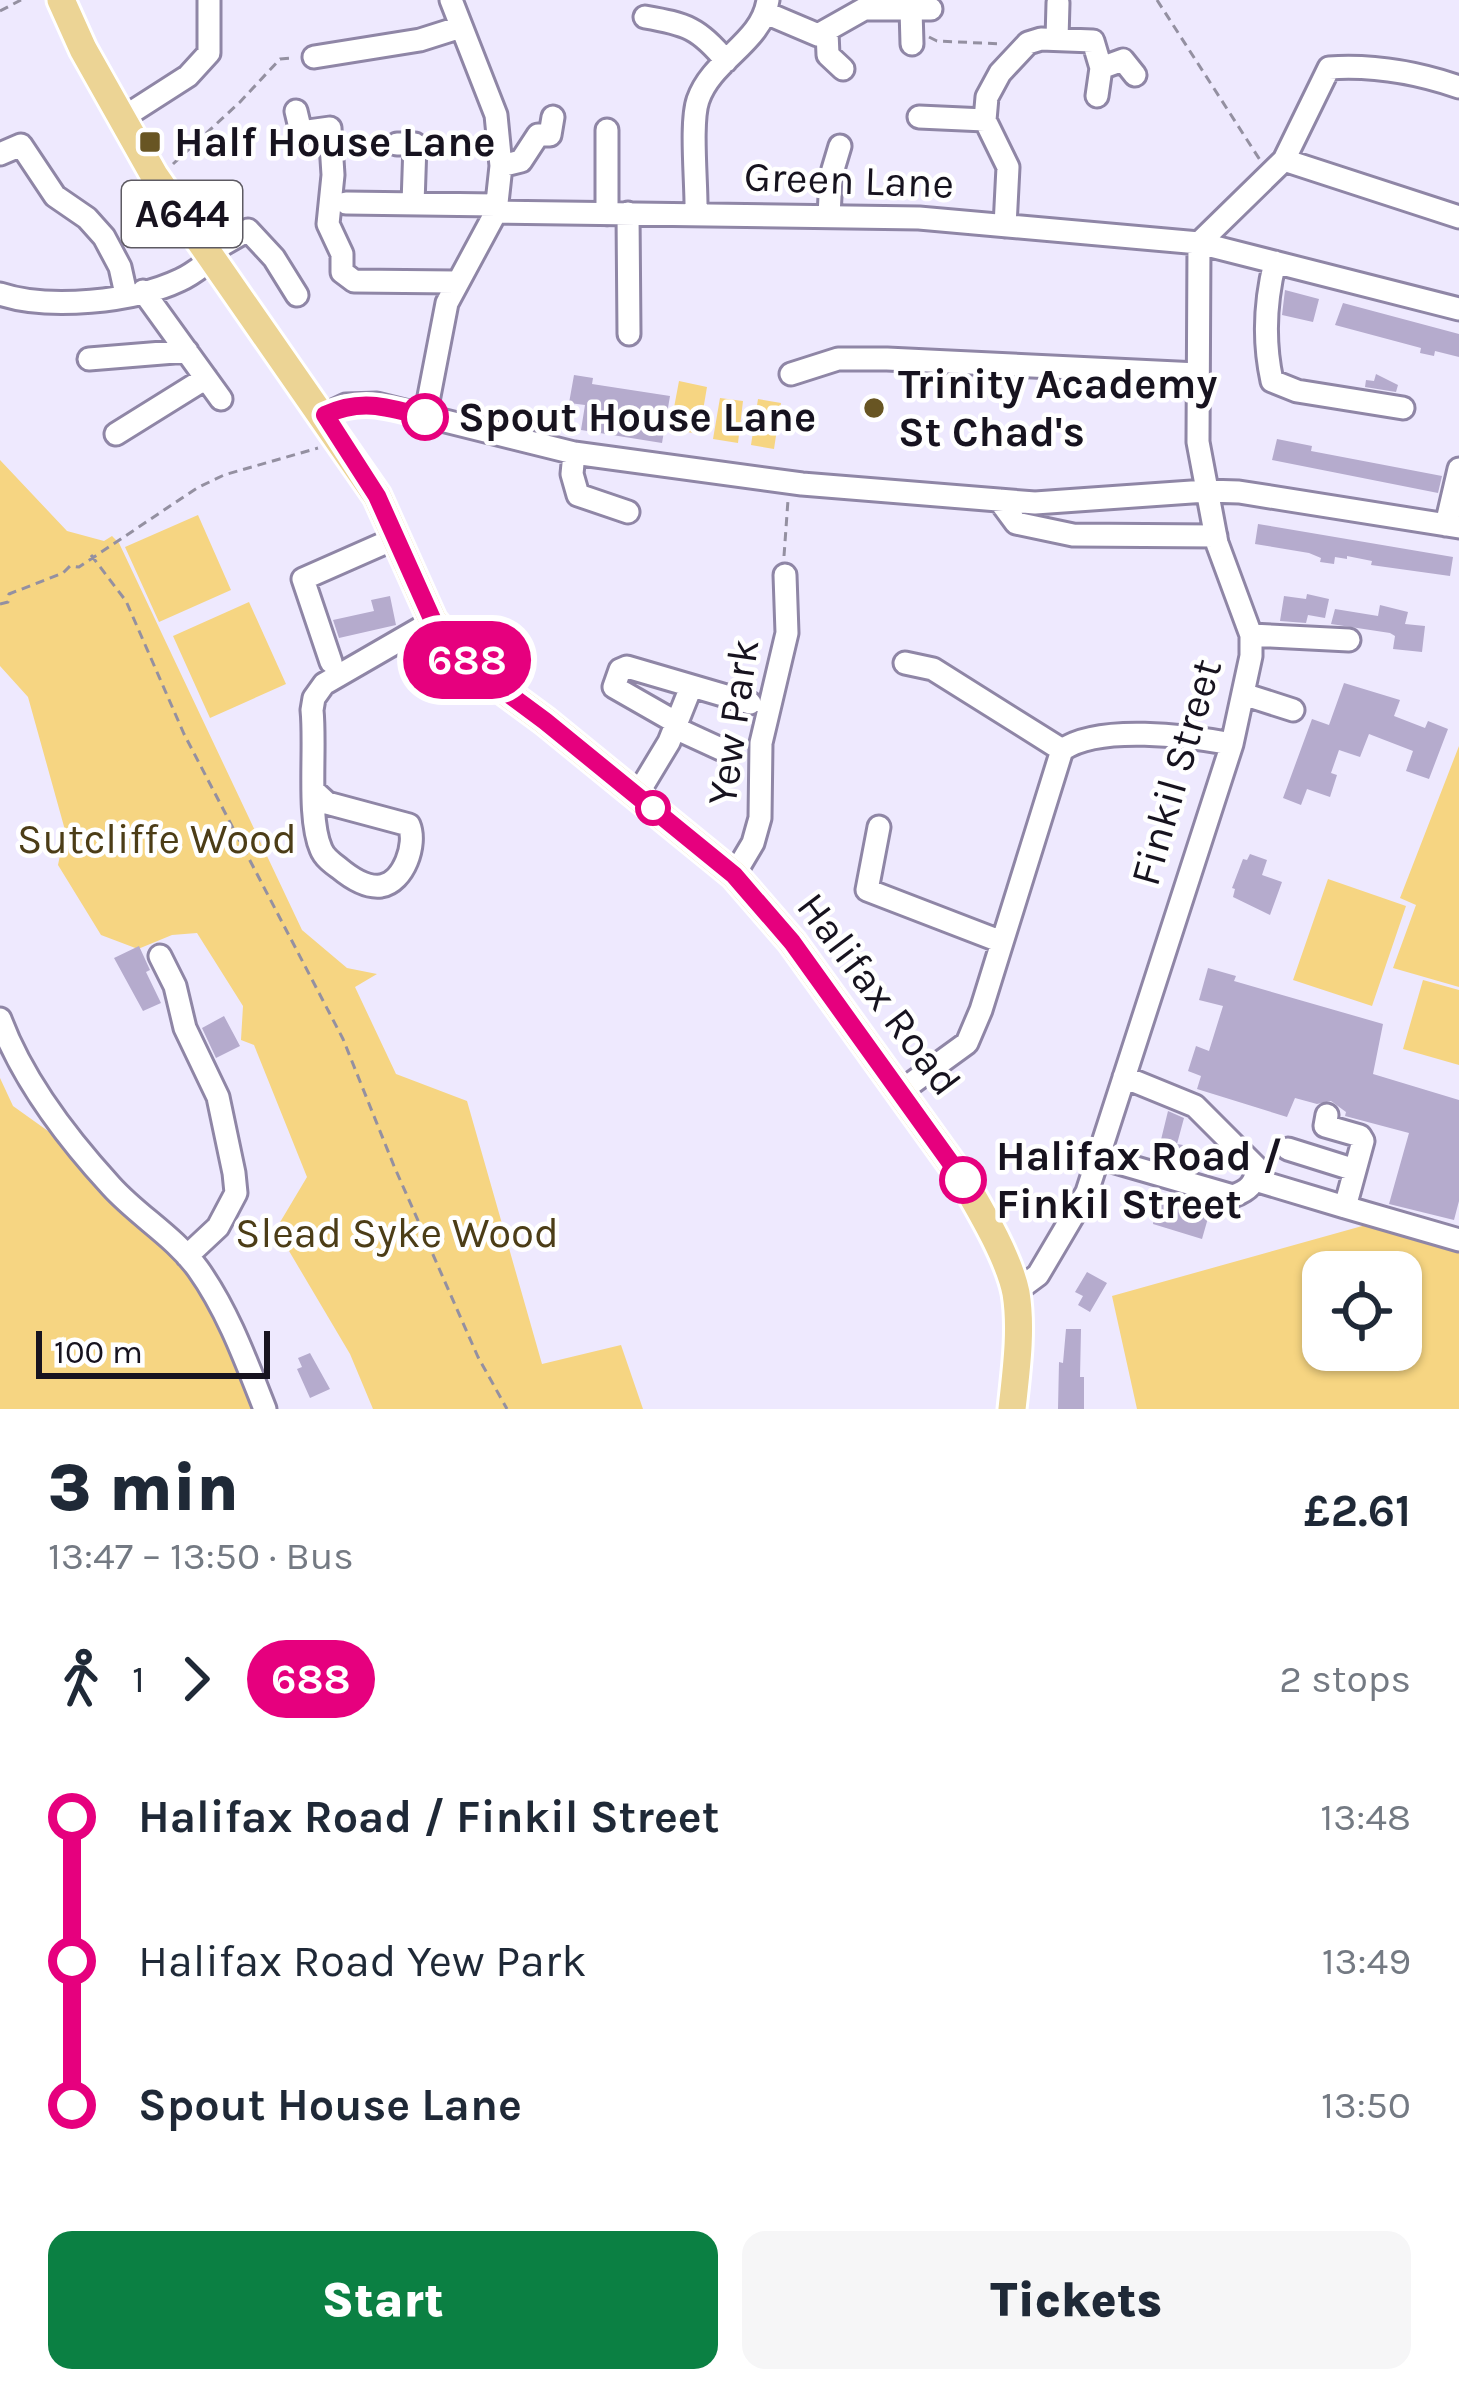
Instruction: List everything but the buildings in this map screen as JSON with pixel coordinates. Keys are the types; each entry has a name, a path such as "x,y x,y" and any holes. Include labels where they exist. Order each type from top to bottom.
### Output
{"main road":[{"name":"Halifax Road","path":"61,0 154,175 377,496 433,621 476,670 734,875 792,942 974,1198 1016,1292 1012,1409"}],"street":[{"path":"121,118 188,76 209,53 209,0"},
{"path":"425,417 447,303 496,208 501,166 496,116 451,0"},
{"path":"1057,39 1058,3"},
{"path":"696,214 697,102 710,78 765,20 767,6 818,35 828,54 864,9 917,22"},
{"path":"658,12 703,34 726,61"},
{"path":"314,57 420,40 461,27"},
{"path":"1005,226 1008,167 985,120 987,97 1000,73 1028,43 1093,41 1100,68 1097,96"},
{"path":"1100,68 1123,60 1135,75"},
{"path":"1198,243 1276,167 1329,68 1356,66 1434,78 1459,87"},
{"path":"296,111 301,132 330,128 333,175 328,224 342,254 341,272 354,281 455,282"},
{"path":"501,166 521,161 538,135 550,135 554,117"},
{"path":"919,117 985,120"},
{"path":"608,130 629,334"},
{"path":"397,144 415,144 413,204"},
{"path":"0,154 21,145 55,196 104,236 134,293 187,351 221,399"},
{"path":"830,216 831,176 840,146"},
{"path":"1276,167 1459,217"},
{"name":"Green Lane","path":"346,203 919,218 1198,243 1459,309"},
{"path":"0,294 61,304 134,293 180,280 245,220 297,295"},
{"name":"Finkil Street","path":"1016,1292 1038,1275 1087,1192 1232,745 1251,656 1251,635 1216,536 1198,442 1198,243"},
{"path":"1275,262 1266,313 1272,381 1297,391 1403,408"},
{"path":"89,359 187,351"},
{"path":"791,374 838,359 887,359 1198,374"},
{"path":"116,434 206,378"},
{"path":"332,427 346,405 376,404 574,453 790,483 1035,503 1239,492 1453,526 1459,469"},
{"path":"574,453 572,474 578,495 628,512"},
{"path":"999,500 1016,523 1073,535 1216,536"},
{"path":"331,662 303,580 396,538"},
{"name":"Yew Park","path":"734,875 753,843 760,818 761,743 787,633 785,575"},
{"path":"315,792 327,803 409,825 411,849 396,877 378,886 368,885 352,879 322,854 315,792 314,698 324,684 433,621"},
{"path":"1251,635 1348,640"},
{"path":"905,663 935,660 1062,750"},
{"path":"724,751 614,687 614,679 627,667 750,703"},
{"path":"637,795 691,687"},
{"path":"1243,694 1293,710"},
{"path":"901,1091 967,1042 1062,750 1076,740 1176,734 1232,745"},
{"path":"879,827 867,890 1002,942"},
{"path":"160,956 175,986 185,1028 218,1097 236,1193 218,1227 187,1256"},
{"path":"0,1019 17,1058 52,1113 113,1189 187,1256 236,1334 265,1409"},
{"path":"1098,1157 1233,1196 1246,1191 1255,1180 1256,1167 1195,1106 1124,1077"},
{"path":"1327,1115 1324,1126 1363,1141 1345,1207"},
{"path":"1288,1149 1355,1169"},
{"path":"1255,1180 1459,1240"}],"path":[{"path":"0,11 21,0"},
{"path":"1157,0 1276,167"},
{"path":"917,22 937,40 1012,44 1021,50"},
{"path":"154,175 180,160 280,59 314,57"},
{"path":"0,604 8,602 9,594 70,566 79,567 211,482 298,456 332,427"},
{"path":"785,575 783,544 790,483"},
{"path":"91,555 126,601 184,734 344,1040 478,1357 507,1409"}],"green space":[{"path":"679,381 707,387 699,434 670,429"},
{"path":"720,398 743,401 738,443 713,439"},
{"path":"758,399 781,403 774,449 751,445"},
{"path":"0,460 67,531 104,541 112,536 119,543 302,930 347,968 377,974 355,987 396,1074 467,1101 542,1364 621,1345 643,1409 373,1409 350,1354 276,1229 307,1177 254,1045 241,1040 243,1006 197,933 172,935 138,949 101,935 58,865 65,830 28,697 0,666"},
{"path":"198,515 231,590 159,622 125,547"},
{"path":"249,602 286,684 210,718 173,636"},
{"path":"1459,746 1459,987 1393,968 1416,905 1400,898"},
{"path":"1328,879 1406,906 1372,1006 1293,980"},
{"path":"1423,980 1459,990 1459,1065 1403,1049"},
{"path":"0,1078 13,1106 62,1141 125,1215 182,1264 221,1321 254,1409 0,1409"},
{"path":"1373,1223 1459,1247 1459,1409 1137,1409 1112,1296"}],"bus line":[{"name":"688","path":"425,417 376,404 346,405 325,415 377,496 433,621 476,670 734,875 792,942 963,1180"}],"place":[{"name":"Half House Lane","path":"150,142"},
{"name":"Trinity Academy St Chad's","path":"874,408"},
{"name":"Spout House Lane","path":"425,417"},
{"name":"Halifax Road / Finkil Street","path":"963,1180"}],"park label":[{"name":"Sutcliffe Wood","path":"157,839"},
{"name":"Slead Syke Wood","path":"397,1233"}]}
